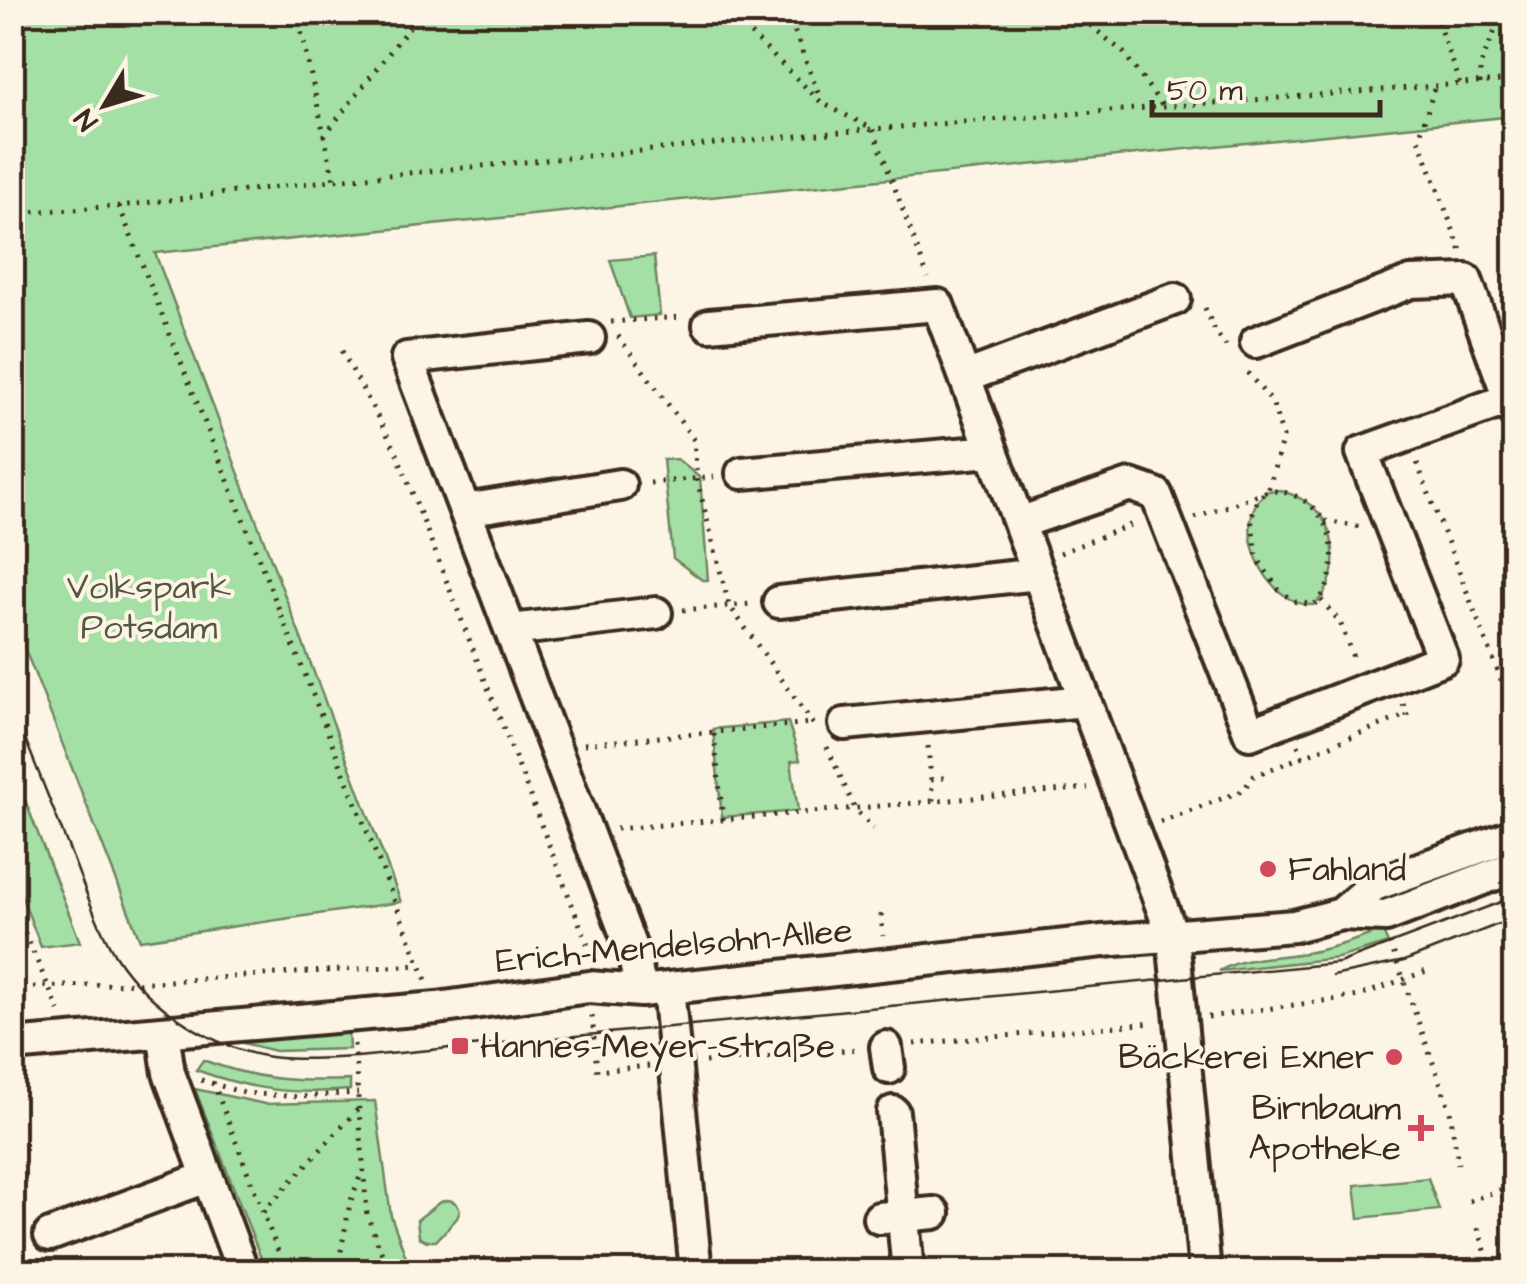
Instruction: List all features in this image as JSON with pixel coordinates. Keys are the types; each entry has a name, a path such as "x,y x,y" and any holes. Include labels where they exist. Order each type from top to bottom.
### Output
{"street":[{"path":"1019,523 1130,485 1156,494 1250,734 1443,658 1362,452 1512,405 1466,280 1411,282 1240,349"},
{"path":"964,377 1175,300"},
{"path":"709,325 938,305 1173,937 1205,1272"},
{"path":"590,338 407,358 634,953 654,989 676,1064 696,1272"},
{"path":"742,473 992,451"},
{"path":"465,510 620,485"},
{"path":"779,602 1036,568"},
{"path":"511,630 656,613"},
{"path":"845,724 1085,701"},
{"name":"Erich-Mendelsohn-Allee","path":"1341,914 1374,885 1514,836"},
{"name":"Erich-Mendelsohn-Allee","path":"12,1045 437,1008 589,988 654,989 1294,926 1341,914 1386,916 1514,867"},
{"path":"163,1032 169,1073 244,1272"},
{"path":"893,1112 891,1217 908,1272"},
{"path":"50,1235 207,1177"},
{"path":"891,1217 934,1213"}],"path":[{"path":"297,12 334,180"},
{"path":"324,137 421,12"},
{"path":"728,12 822,103 872,129 938,305"},
{"path":"787,12 822,103"},
{"path":"1074,12 1123,52 1164,108"},
{"path":"1434,12 1460,86"},
{"path":"1480,84 1480,66 1503,12"},
{"path":"12,213 120,206 334,180 872,129 1514,80"},
{"path":"1434,89 1418,139 1466,262 1466,280"},
{"path":"120,206 437,1008"},
{"path":"1036,568 1166,520 1268,491 1280,490 1308,502 1330,532 1333,563 1321,600 1313,605 1294,602 1257,558 1250,518 1258,498 1268,491 1283,437 1272,402 1240,349 1216,333 1197,290 1175,300"},
{"path":"709,325 706,315 608,323 694,440 697,480 729,605 812,723 832,756 855,809 874,829"},
{"path":"342,351 396,451 587,943 596,1072 676,1064 887,1057 1359,996 1429,970"},
{"path":"1408,436 1505,690 1514,697"},
{"path":"620,485 742,473"},
{"path":"1321,600 1340,622 1365,689"},
{"path":"656,613 779,602"},
{"path":"1134,832 1242,791 1254,776 1406,715"},
{"path":"925,717 933,802"},
{"path":"554,747 812,723 845,724"},
{"path":"714,732 723,820"},
{"path":"931,780 948,777"},
{"path":"588,832 1116,785"},
{"path":"12,904 71,1039"},
{"path":"1386,916 1402,980 1450,1110 1458,1164"},
{"path":"12,988 420,965"},
{"path":"351,1014 367,1215 389,1272"},
{"path":"169,1073 244,1092 299,1097 359,1093"},
{"path":"213,1082 286,1272"},
{"path":"263,1212 360,1107"},
{"path":"337,1272 350,1203 364,1168"},
{"path":"1469,1200 1514,1185"},
{"path":"1478,1228 1492,1272"}],"green space":[{"name":"Volkspark Potsdam","path":"13,12 1514,13 1514,116 155,253 401,902 140,940 13,619"},
{"path":"654,256 660,315 630,318 610,260"},
{"path":"677,459 700,478 708,580 702,580 673,558 663,460"},
{"path":"1280,490 1313,507 1331,537 1331,575 1313,605 1296,602 1280,592 1257,560 1251,540 1256,504 1268,491"},
{"path":"788,722 800,760 791,761 798,811 722,817 713,729"},
{"path":"13,769 80,942 41,947 13,874"},
{"path":"1382,930 1388,943 1338,958 1219,971 1250,960 1325,949"},
{"path":"348,1031 349,1049 275,1051 243,1043"},
{"path":"203,1060 275,1078 350,1080 350,1090 309,1092 254,1086 196,1070"},
{"path":"195,1089 265,1104 375,1101 391,1216 411,1271 266,1271"},
{"path":"1428,1178 1439,1210 1359,1218 1355,1185"},
{"path":"449,1200 460,1210 457,1218 436,1241 419,1237 417,1220 440,1202"}],"tram line":[{"path":"12,706 97,919 129,974 165,1009 209,1037 280,1058 357,1057 1339,963 1514,897"},
{"path":"1333,976 1404,961 1514,918"}],"place":[{"name":"Fahland","path":"1268,869"},
{"name":"Hannes-Meyer-Straße","path":"460,1046"},
{"name":"Bäckerei Exner","path":"1394,1057"},
{"name":"Birnbaum Apotheke","path":"1421,1128"}]}
